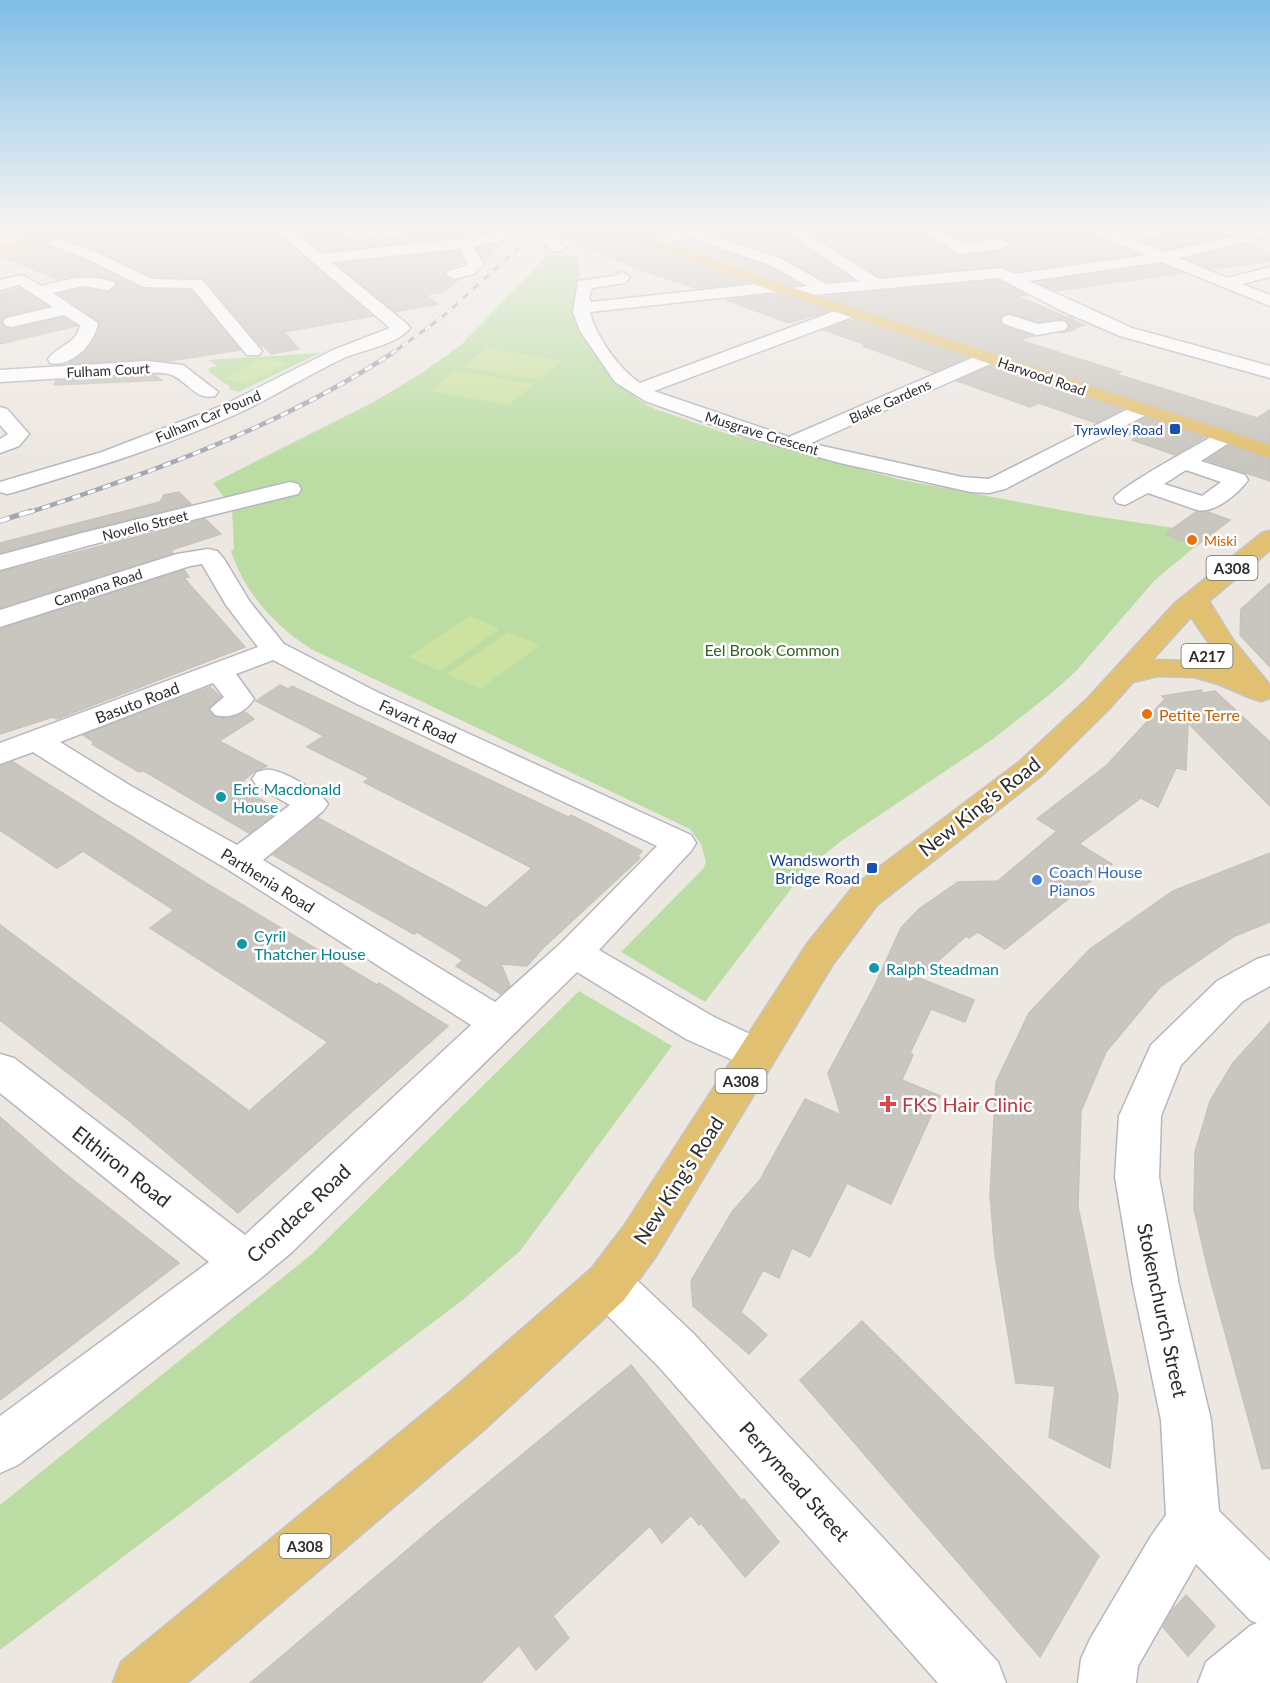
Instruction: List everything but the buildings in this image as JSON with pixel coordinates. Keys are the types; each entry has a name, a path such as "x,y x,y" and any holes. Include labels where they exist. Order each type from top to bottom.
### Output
{"main road":[{"name":"Harwood Road","path":"830,306 1270,452"},
{"name":"New King's Road","path":"142,1683 468,1410 608,1284 640,1240 820,954 865,896 1029,769 1099,703 1196,599 1270,538"},
{"path":"1196,599 1213,635 1260,692"},
{"name":"A217","path":"1164,633 1199,651 1260,692"},
{"path":"1124,676 1147,668 1168,666 1207,672 1260,692"}],"street":[{"path":"57,358 75,350 88,330 89,322 62,306"},
{"path":"215,306 254,351"},
{"name":"Fulham Car Pound","path":"8,487 110,457 209,418 339,354 402,328 375,306"},
{"name":"Musgrave Crescent","path":"582,306 582,314 594,340 626,382 639,390 664,402 727,425 791,444 893,469 989,486 1141,410"},
{"path":"1061,306 1087,320 1270,372"},
{"path":"12,322 67,309"},
{"path":"639,390 849,312"},
{"path":"1010,320 1037,330 1059,326"},
{"name":"Blake Gardens","path":"791,444 988,358"},
{"name":"Fulham Court","path":"0,376 147,367 176,369 208,392"},
{"path":"0,413 20,434 12,442 0,447"},
{"path":"1125,498 1225,437"},
{"path":"1146,485 1205,505 1237,480 1184,462"},
{"name":"Novello Street","path":"0,563 90,538 258,502 290,489"},
{"name":"Campana Road","path":"0,620 197,556"},
{"name":"Favart Road","path":"197,556 208,556 212,559 239,605 274,650 367,698 679,843"},
{"name":"Basuto Road","path":"0,754 274,650"},
{"path":"218,670 240,699 225,709"},
{"name":"Parthenia Road","path":"37,741 120,793 239,861 498,1023"},
{"path":"239,861 312,804 268,779"},
{"name":"Crondace Road","path":"0,1447 245,1263 276,1237 574,953 679,843"},
{"path":"574,953 700,1028 757,1055"},
{"name":"Stokenchurch Street","path":"1193,1522 1186,1420 1156,1285 1137,1177 1140,1116 1165,1056 1230,991 1270,969"},
{"name":"Elthiron Road","path":"1,1072 245,1263"},
{"name":"Perrymead Street","path":"608,1284 676,1350 977,1683"},
{"path":"1107,1683 1110,1659 1170,1554 1193,1522 1270,1600"},
{"path":"1227,1683 1270,1646"}],"green space":[{"name":"Eel Brook Common","path":"499,306 577,306 574,316 583,336 619,383 639,400 655,409 728,434 902,480 1088,515 1174,528 1166,534 1196,546 1155,580 1076,671 1054,691 993,739 844,839 807,868 705,1002 621,952 703,869 706,862 701,844 690,829 311,649 285,630 262,607 244,580 231,551 234,549 232,508 213,483 372,403 422,373 462,344"},
{"path":"487,348 562,361 539,380 462,367"},
{"path":"320,353 238,392 229,389 230,387 208,371 210,370 208,368 217,366 208,360"},
{"path":"265,359 286,364 246,384 225,378"},
{"path":"456,371 534,384 509,405 430,391"},
{"path":"470,616 500,629 440,671 408,657"},
{"path":"508,632 540,645 480,689 447,674"},
{"path":"579,991 672,1046 520,1251 464,1299 0,1650 0,1505 312,1254"}],"tunnel":[{"path":"1059,326 1079,322"}],"railway":[{"path":"393,353 455,306"},
{"path":"27,513 169,464 262,425 307,403 393,353"},
{"path":"0,521 31,511"}],"place":[{"name":"Tyrawley Road","path":"1175,429"},
{"name":"Miski","path":"1192,540"},
{"name":"Petite Terre","path":"1147,714"},
{"name":"Eric Macdonald House","path":"221,797"},
{"name":"Wandsworth Bridge Road","path":"872,868"},
{"name":"Coach House Pianos","path":"1037,880"},
{"name":"Cyril Thatcher House","path":"242,944"},
{"name":"Ralph Steadman","path":"874,968"},
{"name":"FKS Hair Clinic","path":"888,1104"}]}
